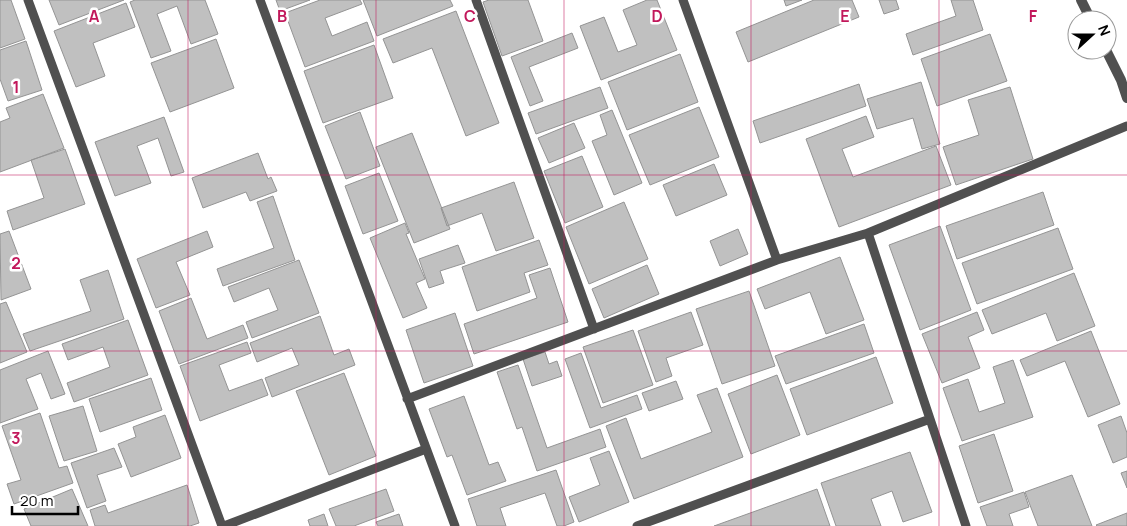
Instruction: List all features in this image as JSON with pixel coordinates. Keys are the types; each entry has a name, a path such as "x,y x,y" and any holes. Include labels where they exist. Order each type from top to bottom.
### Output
{"street":[{"path":"1111,60 1127,98"}],"lane":[{"path":"28,0 223,526 426,449"},
{"path":"260,0 455,526"},
{"path":"476,0 594,328"},
{"path":"683,0 777,260"},
{"path":"407,398 777,260 868,233 1127,126"},
{"path":"868,233 966,526"},
{"path":"637,526 930,418"}],"building":[{"path":"0,0 11,0 25,39 0,48"},
{"path":"49,0 124,0 59,25"},
{"path":"135,0 205,0 218,34 191,44 177,6 157,14 171,51 151,58 130,2"},
{"path":"276,0 310,0 280,11"},
{"path":"320,0 360,0 362,4 325,18 332,36 367,22 374,41 305,67 285,13"},
{"path":"363,0 450,0 453,6 377,36"},
{"path":"489,0 528,0 543,41 502,56 483,2"},
{"path":"647,0 657,0 677,50 601,80 580,26 604,17 618,52 637,45 623,10"},
{"path":"784,0 802,0 786,6"},
{"path":"814,0 852,0 859,17 748,62 736,32"},
{"path":"879,0 896,0 899,9 884,14"},
{"path":"951,0 973,0 983,30 913,55 906,34 956,16"},
{"path":"126,3 135,27 93,43 105,76 76,87 54,31"},
{"path":"456,11 499,123 466,136 432,48 393,63 383,39"},
{"path":"572,33 578,48 529,67 543,101 530,106 511,57"},
{"path":"990,34 1007,81 937,106 921,59"},
{"path":"216,39 234,88 170,112 151,63"},
{"path":"26,41 42,90 8,101 0,79 0,50"},
{"path":"374,45 393,98 323,123 304,71"},
{"path":"680,54 698,102 627,130 608,82"},
{"path":"921,82 940,144 922,149 913,118 877,129 867,99"},
{"path":"859,84 866,106 760,143 753,121"},
{"path":"600,87 608,108 536,134 528,113"},
{"path":"1010,87 1033,159 956,185 943,147 979,135 968,100"},
{"path":"43,94 64,148 0,172 0,122 10,118 6,108"},
{"path":"699,107 719,157 650,185 629,135"},
{"path":"612,110 642,183 614,195 592,141 607,135 600,115"},
{"path":"360,112 380,166 346,179 325,126"},
{"path":"866,116 874,137 842,149 853,177 936,146 951,185 839,227 806,139"},
{"path":"164,117 184,172 171,176 158,138 137,146 151,183 115,196 95,142"},
{"path":"574,123 585,148 549,163 538,138"},
{"path":"412,133 450,229 414,243 376,147"},
{"path":"65,149 85,204 13,230 7,211 44,198 31,160"},
{"path":"258,153 268,179 271,177 277,191 250,201 246,192 203,208 192,178"},
{"path":"582,156 603,207 565,223 544,171"},
{"path":"714,164 727,195 676,216 663,185"},
{"path":"379,173 398,221 363,234 345,186"},
{"path":"514,182 534,238 496,251 482,213 447,226 441,208"},
{"path":"1043,192 1054,225 957,259 946,226"},
{"path":"273,196 295,260 223,286 217,269 274,248 257,202"},
{"path":"624,202 648,259 589,284 566,227"},
{"path":"405,223 409,233 406,234 425,279 416,283 427,308 403,318 370,238"},
{"path":"940,226 971,310 920,330 889,245"},
{"path":"1058,228 1073,269 977,304 962,263"},
{"path":"738,229 748,254 720,266 710,241"},
{"path":"9,231 31,289 1,300 0,234"},
{"path":"207,231 213,247 176,262 190,295 156,308 137,259"},
{"path":"539,240 548,265 524,273 530,292 477,311 462,267"},
{"path":"458,245 465,263 440,271 444,283 429,288 419,259"},
{"path":"840,257 864,320 826,334 810,292 765,309 757,289"},
{"path":"299,260 319,313 252,338 246,322 278,310 269,288 234,302 228,287"},
{"path":"647,265 659,294 604,318 592,289"},
{"path":"550,268 568,322 474,354 464,324 537,298 529,275"},
{"path":"108,270 124,319 30,351 23,334 91,311 80,280"},
{"path":"1074,273 1095,326 1057,341 1046,313 992,334 982,310"},
{"path":"749,291 775,366 722,384 696,309"},
{"path":"191,298 207,339 243,325 248,338 179,364 159,311"},
{"path":"6,302 27,352 0,363 0,304"},
{"path":"691,312 703,345 666,358 672,376 656,382 638,331"},
{"path":"977,312 984,330 968,337 980,368 942,383 922,334"},
{"path":"455,313 473,366 424,383 406,330"},
{"path":"320,316 334,355 349,349 355,365 272,397 265,378 299,365 292,348 257,362 250,343"},
{"path":"128,320 148,375 74,402 67,383 110,367 103,347 68,360 62,344"},
{"path":"864,324 874,353 786,384 775,356"},
{"path":"633,330 653,385 603,403 583,347"},
{"path":"1091,331 1120,404 1088,417 1065,361 1027,376 1020,360"},
{"path":"247,342 251,353 219,365 229,391 262,379 268,395 200,421 180,366"},
{"path":"48,351 65,394 51,399 41,373 26,379 38,409 0,423 0,370"},
{"path":"545,352 549,364 557,361 562,376 532,386 523,359"},
{"path":"581,353 601,408 637,395 642,409 590,428 565,359"},
{"path":"876,357 893,403 807,435 790,389"},
{"path":"1013,360 1033,417 962,441 943,388 968,379 979,412 1005,403 993,367"},
{"path":"518,365 547,448 600,429 606,447 537,471 522,427 517,429 497,372"},
{"path":"344,373 376,456 329,475 296,391"},
{"path":"777,375 800,435 751,454 728,394"},
{"path":"151,378 162,410 100,432 89,399"},
{"path":"676,381 683,399 649,411 642,393"},
{"path":"717,388 743,457 634,499 606,426 626,418 641,459 712,432 697,395"},
{"path":"464,396 489,465 498,462 506,481 467,495 452,455 447,457 429,409"},
{"path":"83,406 97,451 64,461 49,416"},
{"path":"40,413 59,468 67,466 73,483 14,504 7,484 21,480 2,426"},
{"path":"165,415 181,458 131,477 118,444 136,437 133,427"},
{"path":"1121,416 1127,433 1127,457 1113,463 1098,425"},
{"path":"994,434 1013,491 978,503 959,446"},
{"path":"114,448 122,467 97,475 106,501 87,508 71,463"},
{"path":"609,451 629,502 579,522 569,497 600,485 590,458"},
{"path":"910,452 932,512 903,522 892,491 871,499 881,526 836,526 821,483"},
{"path":"556,470 574,522 564,526 557,526 545,493 500,508 506,526 477,526 468,499"},
{"path":"1127,471 1127,488 1121,473"},
{"path":"1072,475 1092,526 1038,526 1025,492"},
{"path":"187,485 199,523 190,526 95,526 90,510 105,505 108,513"},
{"path":"72,489 88,526 31,526 24,509"},
{"path":"386,489 394,511 354,526 336,526 329,509"},
{"path":"817,489 830,526 714,526"},
{"path":"1024,492 1029,507 1009,514 1013,526 987,526 980,507"},
{"path":"1127,513 1127,526 1096,525"},
{"path":"324,514 328,526 310,526 308,520"},
{"path":"399,514 403,526 378,526 376,522"}]}
